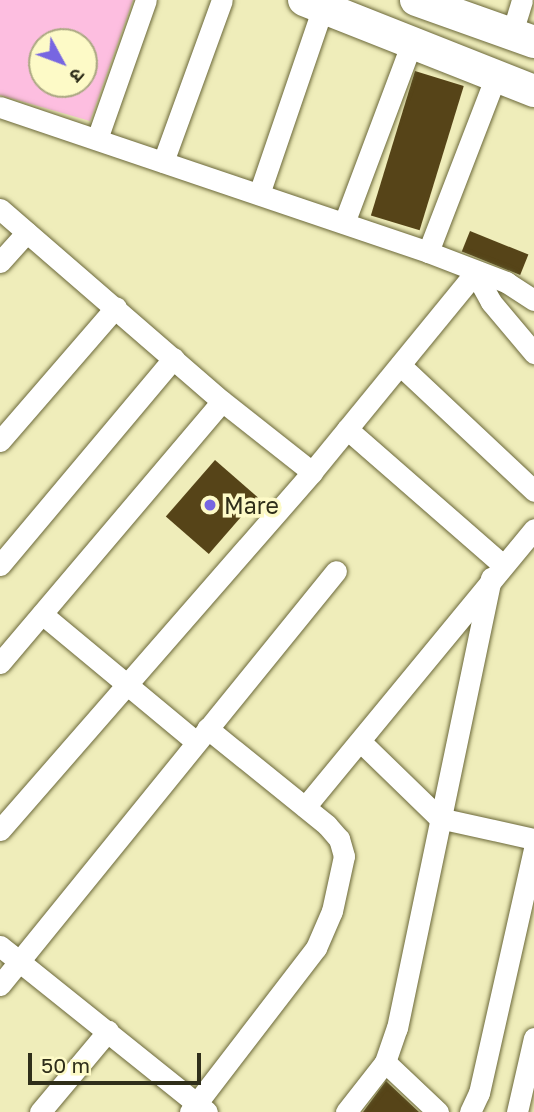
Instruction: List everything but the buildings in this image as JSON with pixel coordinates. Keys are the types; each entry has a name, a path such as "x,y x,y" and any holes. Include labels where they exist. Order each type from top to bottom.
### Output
{"main road":[{"path":"425,2 523,38"},
{"path":"313,4 534,91"}],"street":[{"path":"97,139 146,0"},
{"path":"163,162 222,0"},
{"path":"522,0 523,38"},
{"path":"259,194 313,4"},
{"path":"344,223 412,42"},
{"path":"428,251 496,76"},
{"path":"0,107 428,251 475,273 506,282 533,296"},
{"path":"0,209 222,401 312,472"},
{"path":"0,262 27,232"},
{"path":"475,273 491,302 534,353"},
{"path":"0,830 312,472 475,273"},
{"path":"0,441 116,307"},
{"path":"0,565 174,358"},
{"path":"400,365 534,491"},
{"path":"0,663 222,401"},
{"path":"347,429 497,572"},
{"path":"305,807 362,743 534,529"},
{"path":"0,985 336,571"},
{"path":"346,1112 385,1062 413,962 439,818 497,572"},
{"path":"0,946 108,1031 198,1109 316,947 332,911 344,856 339,839 305,807 127,684 42,614"},
{"path":"362,743 439,818 534,839"},
{"path":"470,1112 479,1093 534,848"},
{"path":"40,1112 108,1031"},
{"path":"517,1112 533,1048"},
{"path":"385,1062 438,1112"}],"shaded area":[{"path":"0,0 133,0 90,121 0,95"}],"place":[{"name":"Mare","path":"210,505"}]}
